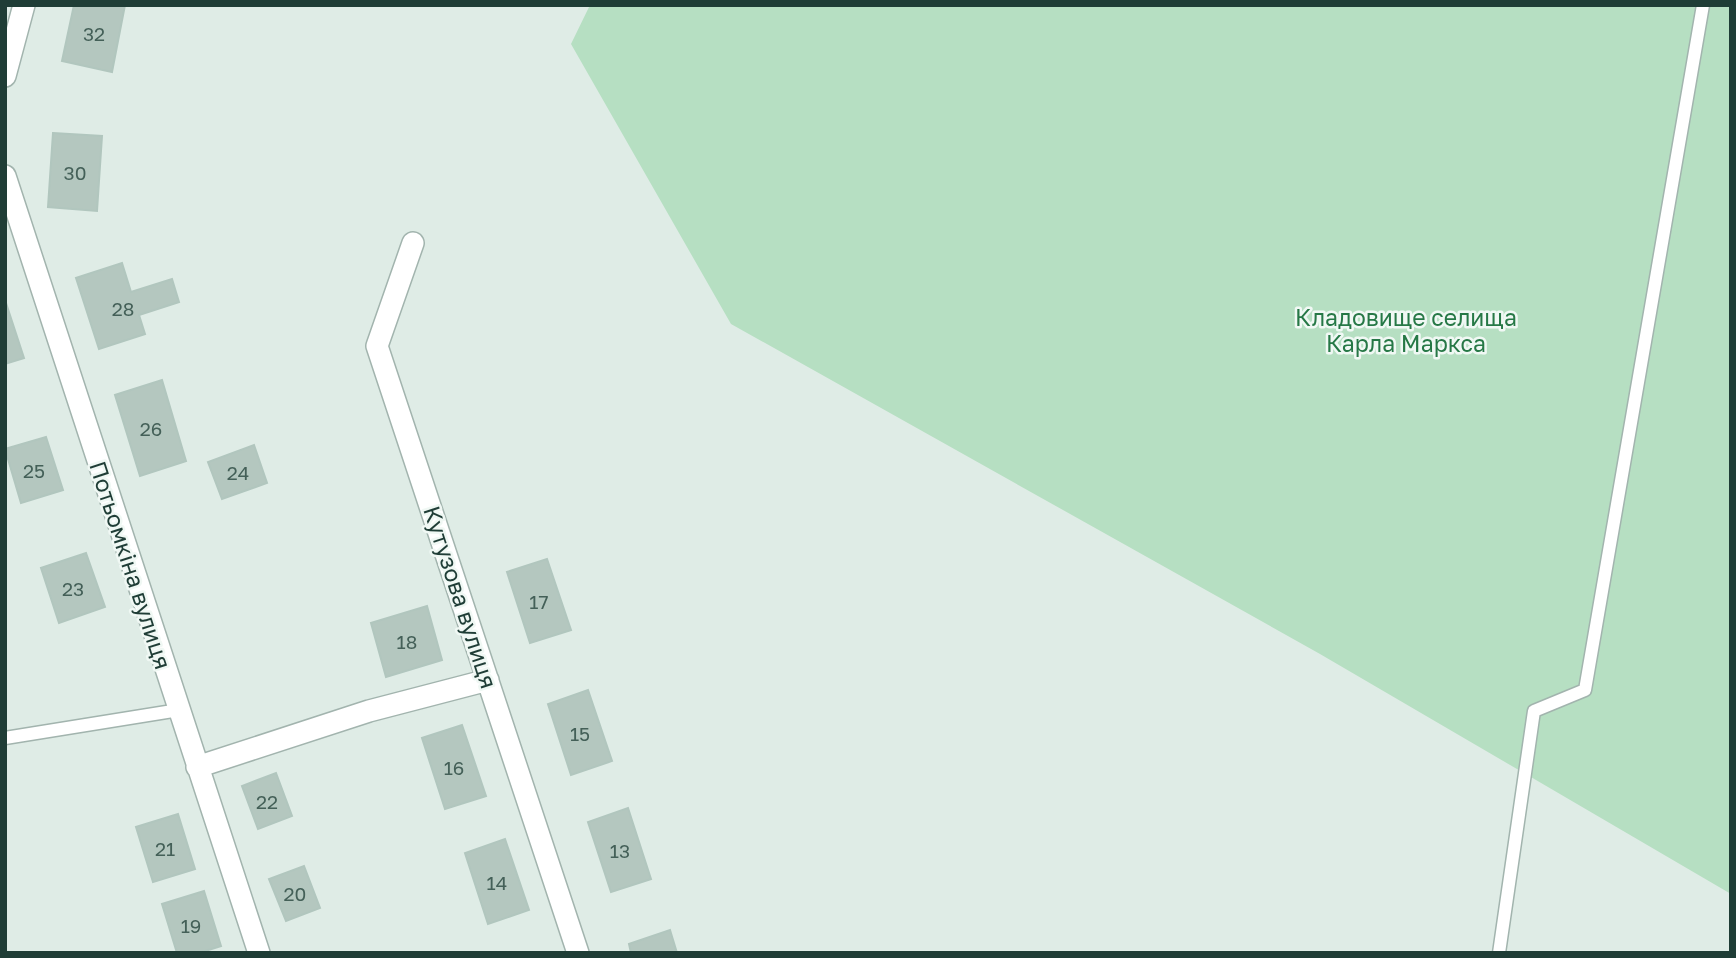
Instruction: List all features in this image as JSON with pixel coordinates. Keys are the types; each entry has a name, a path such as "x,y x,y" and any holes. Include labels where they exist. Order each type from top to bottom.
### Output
{"street":[{"path":"5,76 24,5"},
{"name":"Потьомкіна вулиця","path":"5,176 259,953"},
{"name":"Кутузова вулиця","path":"413,243 377,346 578,953"},
{"path":"197,767 369,711 488,680"}],"lane":[{"path":"1499,953 1534,710 1585,690 1703,5"},
{"path":"5,738 179,710"}],"green space":[{"name":"Кладовище селища Карла Маркса","path":"590,5 1731,5 1731,894 1320,654 731,324 571,44"}],"building":[{"path":"74,5 125,5 112,72 62,61"},
{"path":"53,133 102,136 97,211 48,207"},
{"path":"122,263 131,292 172,279 179,302 139,315 145,334 99,349 76,278"},
{"path":"5,304 24,358 5,364"},
{"path":"162,380 186,461 140,476 115,395"},
{"path":"46,437 63,490 21,503 5,449"},
{"path":"254,445 267,483 222,499 208,462"},
{"path":"86,553 105,607 59,623 41,568"},
{"path":"547,559 571,630 530,643 507,572"},
{"path":"427,606 442,660 386,677 371,623"},
{"path":"588,690 612,761 571,775 548,704"},
{"path":"462,725 486,796 445,809 422,738"},
{"path":"276,773 292,816 258,829 242,786"},
{"path":"628,808 651,879 611,892 588,822"},
{"path":"178,814 195,869 153,882 136,827"},
{"path":"505,839 529,910 488,924 465,853"},
{"path":"304,866 320,908 286,921 269,879"},
{"path":"204,891 221,946 199,953 177,953 162,904"},
{"path":"670,930 677,953 631,953 629,944"}]}
